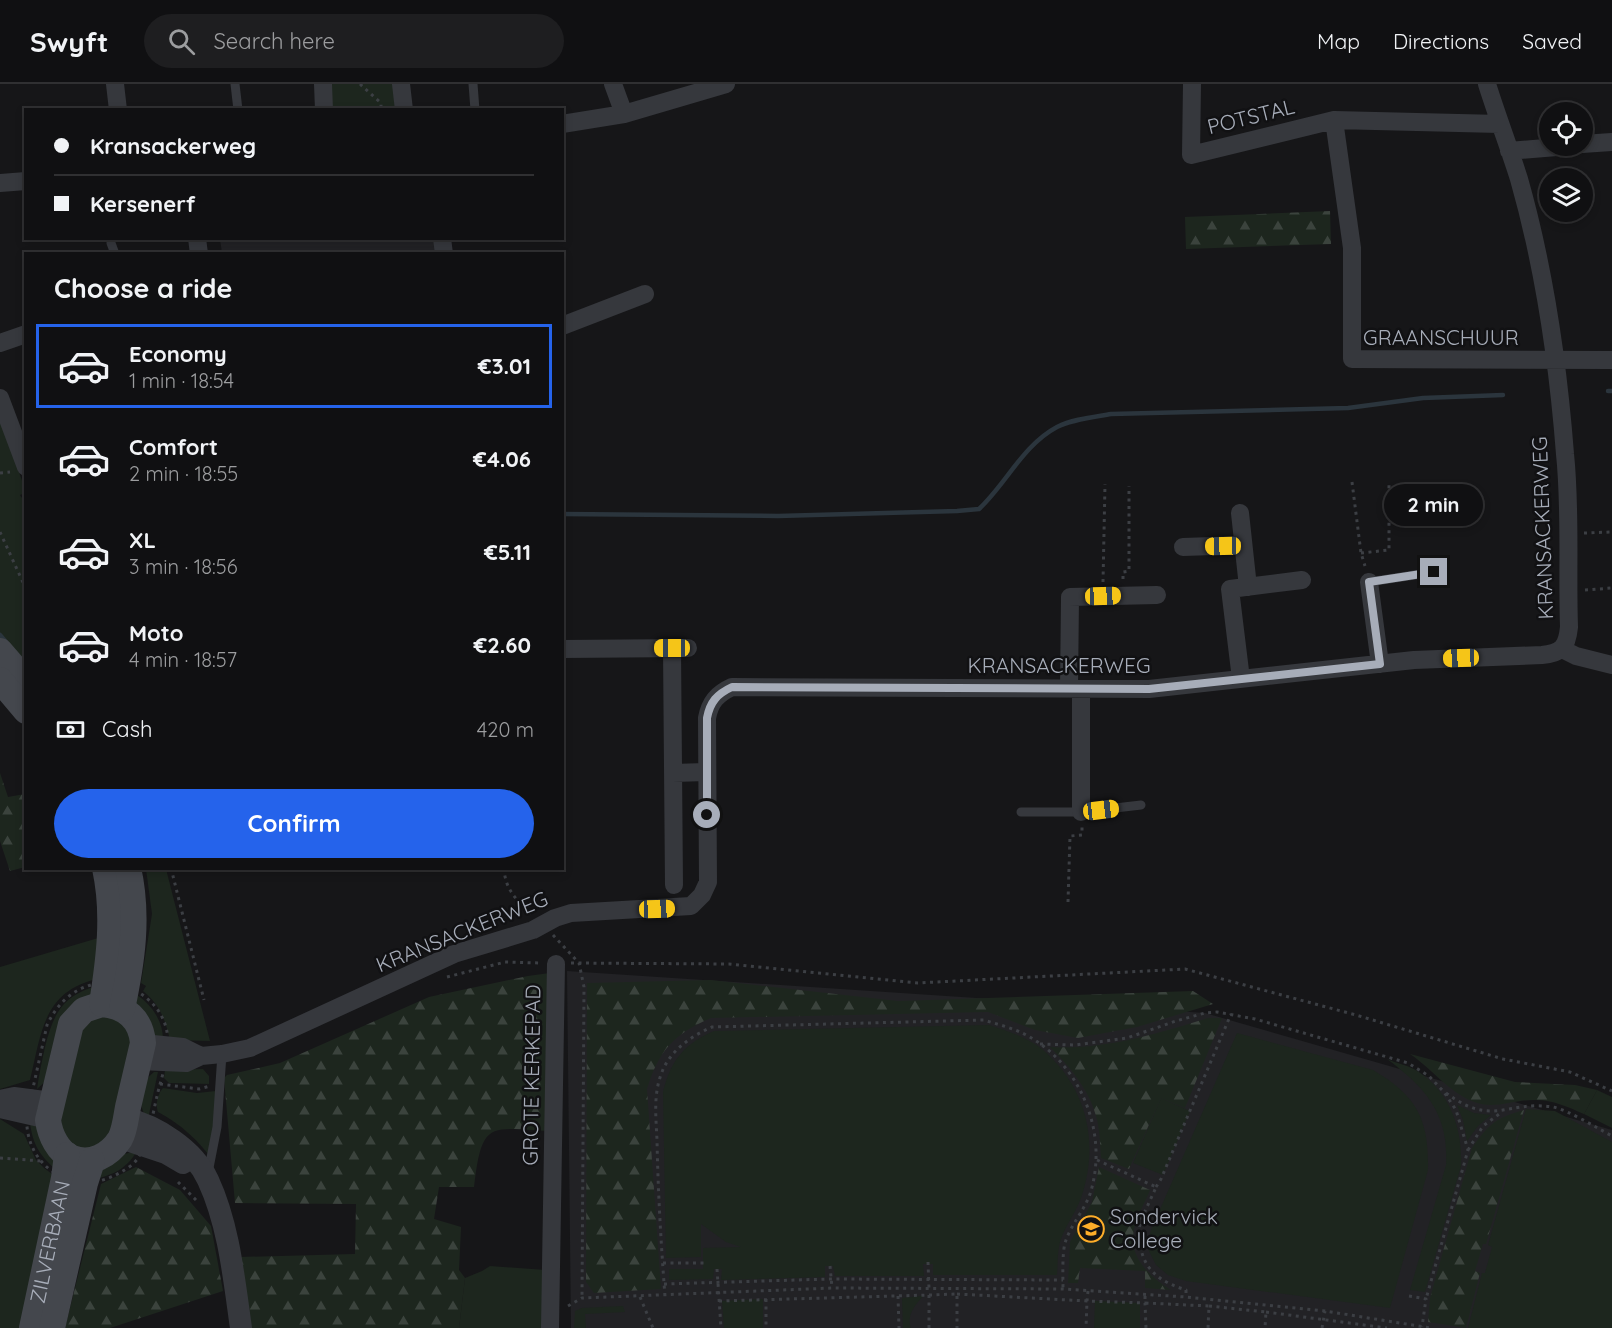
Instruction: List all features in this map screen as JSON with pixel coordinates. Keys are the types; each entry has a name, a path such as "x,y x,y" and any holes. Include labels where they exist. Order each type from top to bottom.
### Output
{"main road":[{"path":"0,651 24,679"},
{"path":"0,680 24,709"},
{"path":"105,870 111,943 112,1007"},
{"path":"112,1007 134,946 133,904 128,870"},
{"path":"112,1007 138,1022 153,1054 123,1128 111,1149 92,1161 78,1160 67,1155 52,1136 50,1110 71,1024 84,1010 112,1007"},
{"name":"ZILVERBAAN","path":"32,1328 67,1155"},
{"name":"ZILVERBAAN","path":"52,1328 92,1161"}],"street":[{"path":"115,84 118,108"},
{"path":"323,84 324,108"},
{"path":"401,84 404,108"},
{"path":"613,84 624,114"},
{"path":"564,124 624,114 726,84"},
{"name":"POTSTAL","path":"1192,84 1191,155 1334,120 1500,124"},
{"name":"KRANSACKERWEG","path":"153,1054 186,1063 201,1056 222,1061 454,954 518,935 571,913 691,906 702,895 708,882 707,718 710,705 719,693 732,687 1149,689 1414,660 1555,654 1562,649 1568,639 1569,627 1569,534 1566,454 1554,361 1541,271 1519,179 1487,84"},
{"name":"GRAANSCHUUR","path":"1334,120 1352,248 1352,359 1554,361"},
{"path":"1593,143 1612,142"},
{"path":"1509,151 1539,148"},
{"path":"0,183 24,181"},
{"path":"564,325 645,294"},
{"path":"0,343 24,335"},
{"path":"1554,361 1612,360"},
{"path":"0,398 24,462"},
{"path":"1240,513 1248,587"},
{"path":"1183,547 1243,545"},
{"path":"1241,679 1230,589 1302,580"},
{"path":"1369,582 1380,664"},
{"path":"1081,812 1070,597 1157,595"},
{"path":"564,649 680,648 673,773 674,885"},
{"path":"1562,649 1576,656 1612,665"},
{"path":"673,773 706,772"},
{"name":"GROTE KERKEPAD","path":"550,1328 556,964"},
{"path":"0,1099 14,1096 50,1110"},
{"path":"0,1109 50,1110"},
{"path":"123,1128 207,1178 230,1255 241,1328"}],"lane":[{"path":"235,84 238,108"},
{"path":"473,84 475,108"},
{"path":"111,243 114,252"},
{"path":"1369,582 1434,572"},
{"path":"1021,812 1081,812 1141,805"},
{"path":"207,1178 217,1127 222,1061"}],"path":[{"path":"360,84 381,103 381,108"},
{"path":"1352,482 1361,553 1369,582"},
{"path":"1103,596 1105,484"},
{"path":"1361,553 1389,550 1389,485"},
{"path":"1124,596 1123,572 1129,571 1129,486"},
{"path":"0,532 24,585"},
{"path":"1569,534 1612,532"},
{"path":"1568,591 1612,588"},
{"path":"1068,902 1070,836 1082,835"},
{"path":"172,870 204,1000"},
{"path":"504,870 506,884 512,896 579,963 584,987 582,1298"},
{"name":"GROTE KERKEPAD","path":"443,978 505,962 556,964"},
{"path":"556,964 729,964 918,983 1185,969 1356,1015 1503,1059 1563,1070 1612,1091"},
{"path":"1040,1044 1075,1045 1127,1038 1205,1013 1217,1012 1255,1019 1408,1063 1429,1076 1444,1092 1456,1110 1468,1150"},
{"path":"1186,1297 1186,1290 1170,1285 1157,1277 1147,1266 1138,1236 1156,1187 1231,1014"},
{"path":"665,1296 657,1173 656,1093 662,1071 671,1055 698,1034 712,1028 984,1020 1026,1035 1040,1044 1073,1078 1088,1105 1094,1126 1097,1160 1090,1193 1065,1243 1063,1289"},
{"path":"153,1054 160,1084 153,1113"},
{"path":"160,1084 199,1089 219,1083 222,1061"},
{"path":"1444,1092 1472,1109 1491,1112 1503,1112 1528,1106 1556,1108 1612,1136"},
{"path":"1422,1327 1426,1299 1468,1150 1483,1126 1503,1112"},
{"path":"0,1158 42,1161"},
{"path":"137,1160 145,1162"},
{"path":"1097,1160 1156,1187"},
{"path":"171,1177 195,1200"},
{"path":"928,1262 929,1328"},
{"path":"663,1263 706,1263"},
{"path":"830,1266 832,1288"},
{"path":"717,1269 721,1328"},
{"path":"664,1284 830,1279 1063,1280"},
{"path":"564,1314 569,1304 582,1298 832,1288 1063,1289 1186,1297 1325,1311 1431,1328"},
{"path":"1086,1328 1088,1291"},
{"path":"719,1301 957,1294 1209,1306 1387,1328"},
{"path":"957,1294 957,1328"},
{"path":"898,1296 899,1328"},
{"path":"1145,1296 1146,1328"},
{"path":"1409,1296 1426,1299"},
{"path":"640,1297 653,1328"},
{"path":"766,1299 766,1328"},
{"path":"1208,1328 1209,1306"},
{"path":"1322,1328 1325,1311"},
{"path":"1265,1328 1266,1312"}],"shaded area":[{"path":"220,240 437,240 439,252 222,252"},
{"name":"Sondervick College","path":"567,971 1205,1013 1612,1130 1612,1328 571,1328"}],"green space":[{"path":"329,84 395,84 397,108 329,108"},
{"path":"1330,211 1331,244 1186,249 1185,217"},
{"path":"0,418 24,486 24,493 20,495 24,501 24,674 0,645"},
{"path":"0,773 8,797 24,794 24,867 10,871 0,841"},
{"path":"146,870 166,870 210,1041 170,1040 161,1013 143,991 146,986 141,983 152,914"},
{"path":"105,936 101,978 67,992 56,1003 42,1029 30,1080 0,1089 0,967"},
{"path":"550,973 551,1131 502,1129 492,1132 481,1149 474,1187 439,1187 434,1219 461,1227 459,1270 465,1278 459,1328 249,1328 241,1257 355,1254 356,1204 235,1203 224,1078 227,1075 280,1063 429,997"},
{"path":"711,980 898,1001 1193,991 1213,1004 1137,1027 1078,1038 1035,1030 988,1012 711,1018 698,1024 687,1030 670,1045 657,1064 647,1089 661,1289 594,1293 586,1282 587,983"},
{"path":"101,985 47,1080 37,1089 45,1047 57,1014 69,999 78,993"},
{"path":"132,992 154,1011 161,1024 163,1039 152,1032 142,1020"},
{"path":"102,1015 122,1021 133,1040 109,1139 85,1150 72,1144 63,1134 62,1113 80,1031 85,1024"},
{"path":"1208,1018 1222,1018 1185,1108 1161,1098 1129,1169 1101,1158 1098,1124 1091,1102 1073,1073 1050,1047 1091,1046 1130,1040"},
{"path":"989,1025 1010,1032 1042,1049 1070,1081 1086,1117 1089,1137 1087,1177 1079,1203 1061,1239 1057,1275 933,1275 933,1264 923,1264 924,1276 835,1276 833,1266 825,1266 825,1277 721,1280 722,1269 714,1269 713,1279 669,1280 669,1269 703,1269 703,1248 741,1247 726,1242 701,1224 701,1257 666,1258 663,1092 675,1062 680,1054 694,1042 714,1031"},
{"path":"1237,1033 1373,1070 1400,1089 1417,1111 1426,1137 1428,1170 1390,1308 1186,1281 1168,1275 1156,1265 1147,1247 1151,1230"},
{"path":"1410,1054 1515,1082 1575,1085 1597,1090 1584,1114 1560,1104 1542,1100 1495,1105 1481,1104 1452,1089"},
{"path":"1387,1059 1414,1069 1436,1087 1445,1098 1451,1111 1459,1138 1461,1166 1425,1292 1410,1290 1446,1165 1444,1131 1439,1117 1424,1092"},
{"path":"203,1069 209,1076 209,1084 169,1083 164,1078 165,1070"},
{"path":"154,1072 158,1072 148,1119 142,1108 141,1094 145,1082"},
{"path":"163,1088 197,1093 216,1091 214,1162 189,1134 158,1112 157,1099"},
{"path":"1597,1090 1612,1097 1612,1128 1584,1114"},
{"path":"1161,1098 1190,1111 1163,1175 1133,1163"},
{"path":"1457,1105 1474,1113 1491,1115 1478,1126 1467,1141 1463,1120"},
{"path":"1526,1109 1555,1111 1612,1142 1612,1328 1468,1328 1482,1273 1485,1273 1492,1247 1488,1245"},
{"path":"1524,1110 1486,1244 1483,1244 1475,1271 1480,1273 1466,1328 1428,1322 1430,1298 1472,1148 1483,1133 1499,1119"},
{"path":"0,1119 24,1134 36,1160 59,1179 23,1328 0,1328"},
{"path":"30,1123 45,1136 58,1172 39,1151 33,1139"},
{"path":"137,1151 128,1163 117,1171 90,1180 120,1155"},
{"path":"136,1167 180,1190 211,1226 223,1291 110,1328 65,1328 101,1184"},
{"path":"1099,1167 1150,1190 1135,1225 1134,1249 1148,1272 1171,1290 1145,1288 1145,1271 1080,1268 1078,1283 1068,1283 1070,1242 1092,1202"},
{"path":"490,1266 546,1270 543,1328 459,1328 465,1278"},
{"path":"923,1296 910,1315 911,1328 903,1328 902,1298"},
{"path":"763,1299 763,1328 724,1328 722,1301"},
{"path":"1095,1301 1140,1303 1140,1328 1094,1328"},
{"path":"623,1306 625,1312 585,1314 586,1328 574,1328 575,1311 582,1308"}],"waterway":[{"path":"564,514 778,516 979,509 1034,444 1057,427 1070,422 1111,414 1348,408 1423,398 1503,395"},
{"path":"0,635 6,642"}],"place":[{"name":"Sondervick College","path":"1091,1229"}],"route":[{"path":"707,815 707,718 710,705 719,693 732,687 1149,689 1380,664 1369,582 1434,572"}]}
